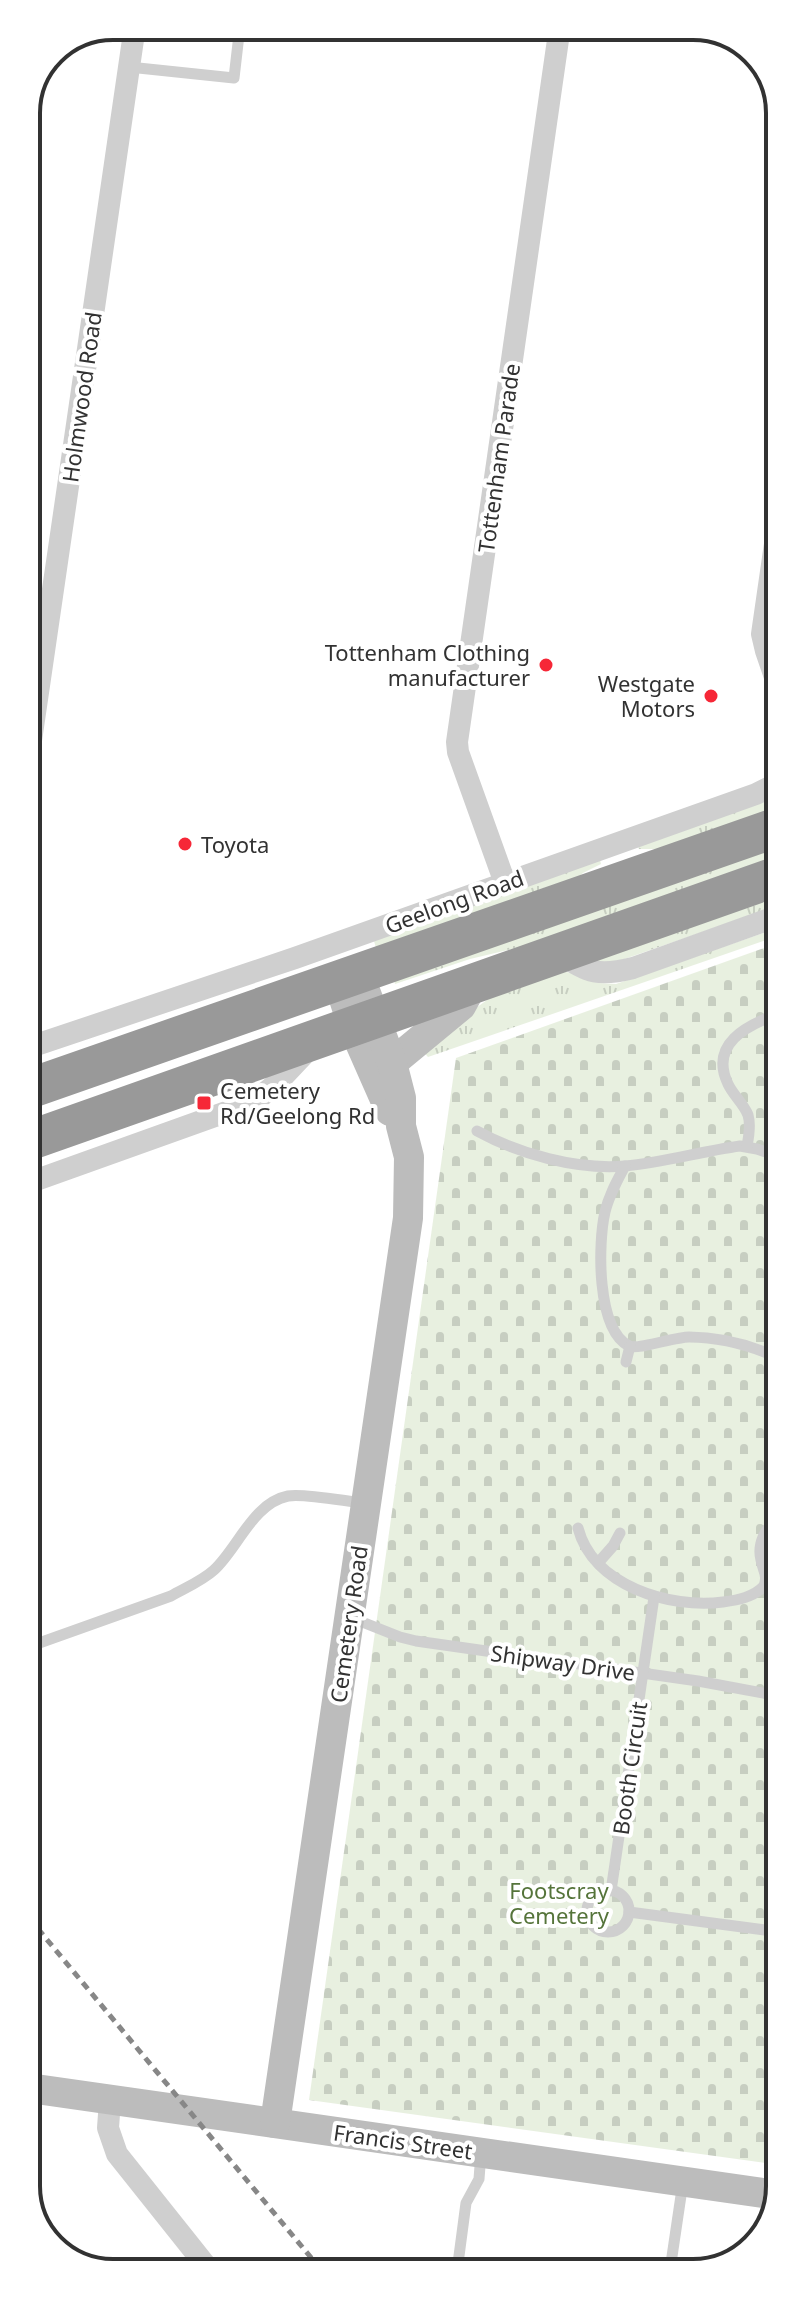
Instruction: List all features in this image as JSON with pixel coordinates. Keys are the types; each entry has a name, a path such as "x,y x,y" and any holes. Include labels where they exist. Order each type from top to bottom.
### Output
{"highway":[{"name":"Geelong Road","path":"40,1085 167,1040 341,966 766,831"},
{"path":"40,1137 766,880"}],"street":[{"name":"Holmwood Road","path":"40,679 133,40"},
{"name":"Tottenham Parade","path":"505,883 457,742 558,40"},
{"name":"Geelong Road","path":"40,1044 128,1014 341,966 505,883 766,789"},
{"path":"560,953 576,966 610,974 766,920"},
{"name":"Cemetery Road","path":"341,966 349,1028 387,1108 401,1126"},
{"path":"392,1063 461,1006 473,984"},
{"path":"128,1014 167,1040"},
{"name":"Cemetery Road","path":"275,2123 408,1218 409,1157 401,1126 401,1098 392,1063 349,1028"},
{"path":"40,1179 254,1102 349,1028"},
{"name":"Francis Street","path":"40,2090 766,2193"},
{"path":"110,2100 108,2128 117,2154 201,2259"}],"lane":[{"path":"129,67 234,78 238,40"},
{"path":"747,1146 749,1119 726,1081 725,1053 731,1041 742,1031 766,1020"},
{"path":"477,1131 538,1155 584,1164 625,1166 747,1146 766,1152"},
{"path":"625,1166 607,1205 600,1251 603,1293 609,1317 621,1338 630,1346 640,1347 666,1339 709,1338 740,1343 766,1353"},
{"path":"626,1362 630,1346"},
{"path":"40,1643 171,1596 189,1586 214,1570 258,1514 278,1499 292,1495 365,1503"},
{"path":"578,1528 583,1544 598,1563 619,1580 654,1597 707,1603 755,1594 764,1586 766,1579 760,1558 766,1533"},
{"path":"598,1563 620,1533"},
{"name":"Booth Circuit","path":"611,1891 654,1597"},
{"name":"Shipway Drive","path":"349,1617 416,1641 766,1693"},
{"path":"611,1891 624,1898 629,1912 625,1922 615,1930 603,1931 591,1923 587,1912 590,1901 599,1892 611,1891"},
{"path":"629,1912 766,1930"},
{"path":"459,2259 466,2203 479,2179 481,2153"},
{"path":"672,2259 683,2181"}],"green space":[{"path":"766,801 766,814 657,849 639,849 636,843"},
{"path":"766,847 766,864 554,939 470,959 395,984 393,977"},
{"path":"599,856 601,864 572,883 376,948 374,941"},
{"path":"766,897 766,910 607,965 590,959"},
{"path":"766,932 766,940 428,1057 420,1048 494,995 561,971 598,983 616,984"},
{"name":"Footscray Cemetery","path":"766,947 766,2163 309,2100 456,1058"}],"railway":[{"path":"40,1931 312,2259"}],"place":[{"name":"Tottenham Clothing manufacturer","path":"546,665"},
{"name":"Westgate Motors","path":"711,696"},
{"name":"Toyota","path":"185,844"},
{"name":"Cemetery Rd/Geelong Rd","path":"204,1103"}]}
